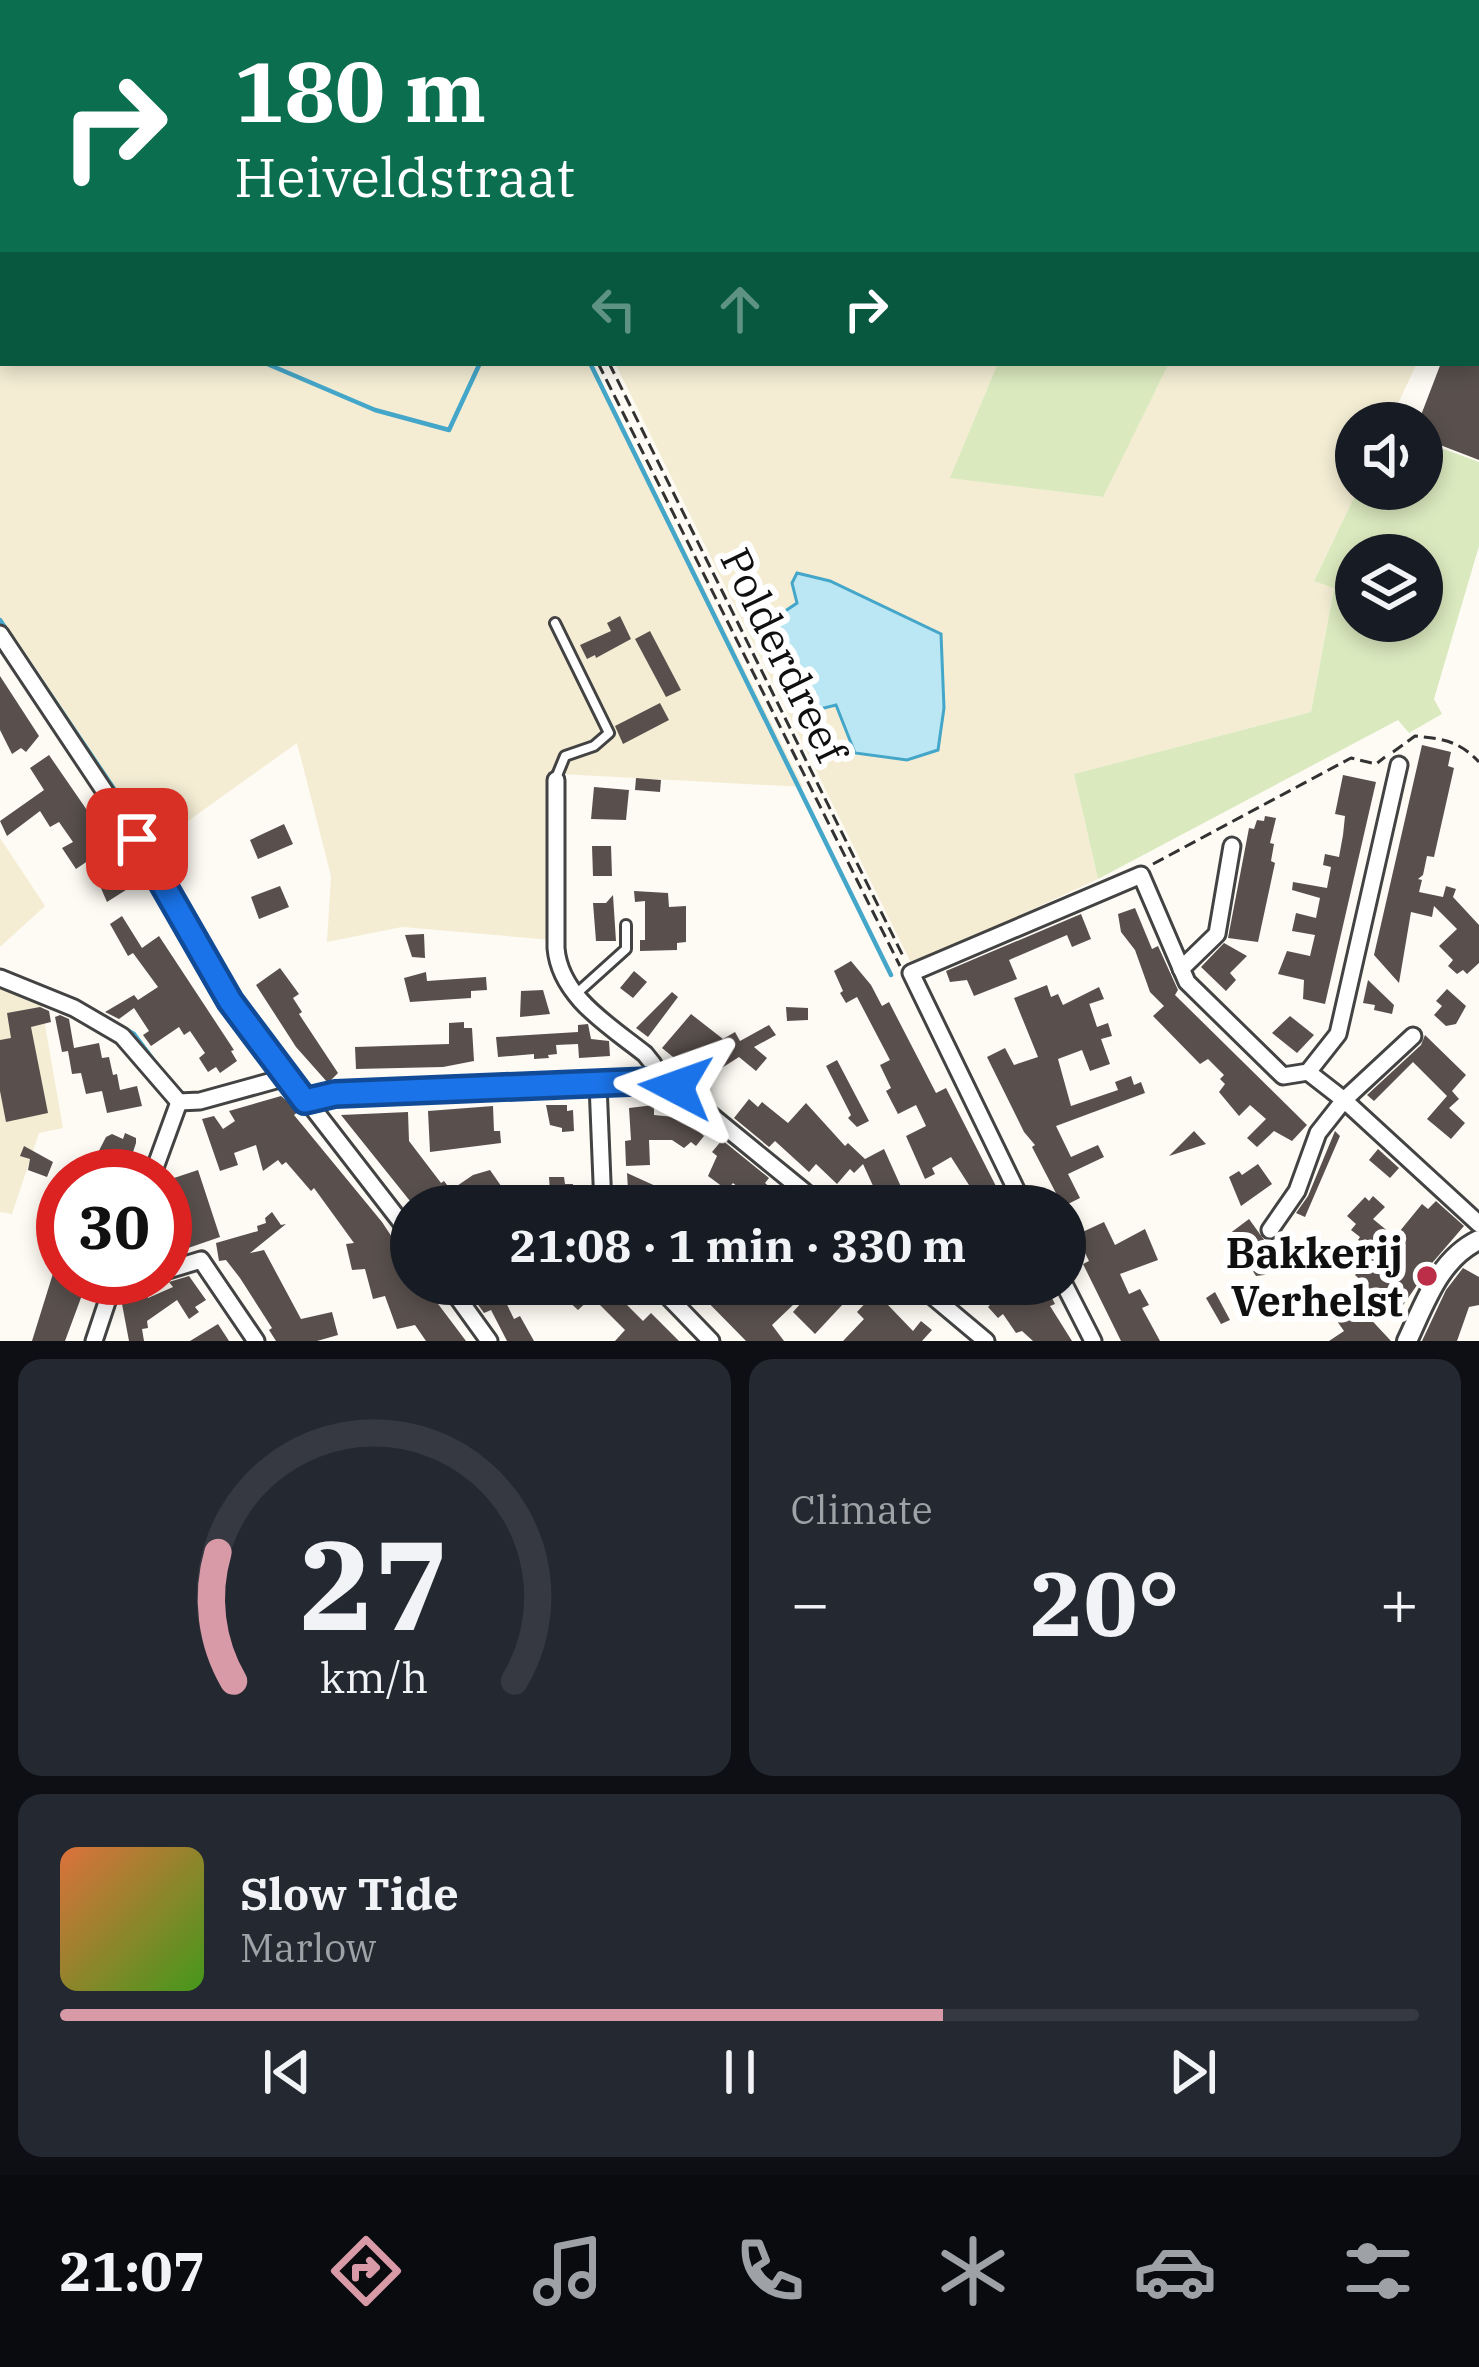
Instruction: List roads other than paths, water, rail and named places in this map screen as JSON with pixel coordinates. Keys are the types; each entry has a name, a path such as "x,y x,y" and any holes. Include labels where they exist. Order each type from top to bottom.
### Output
{"street":[{"path":"0,634 137,839 230,1001 390,1208"},
{"path":"1014,1185 911,973 1141,875 1187,982 1283,1076 1308,1072 1338,1034 1399,765"},
{"path":"556,780 557,958 575,994 645,1054 652,1064 653,1081"},
{"path":"1181,969 1217,934 1232,846"},
{"path":"0,978 74,1007 122,1036 179,1102"},
{"path":"1270,1230 1297,1191 1318,1132 1344,1100 1413,1036"},
{"path":"1308,1072 1479,1224"},
{"path":"179,1102 200,1101 287,1077"},
{"path":"305,1101 335,1094 653,1081 676,1087 797,1185"},
{"path":"598,1084 602,1185"},
{"path":"162,1149 179,1102"},
{"path":"1407,1341 1438,1275 1458,1251 1479,1240"},
{"path":"192,1264 201,1261 256,1341"},
{"path":"94,1341 106,1305"},
{"path":"463,1305 489,1341"},
{"path":"677,1305 712,1341"},
{"path":"943,1305 986,1341"},
{"path":"1075,1305 1093,1341"}],"lane":[{"path":"555,623 609,733 594,746 565,756 556,780"},
{"path":"575,994 626,949 626,925"}],"water":[{"path":"797,573 830,581 941,634 944,708 938,750 907,760 855,753 836,705 812,711 769,622 797,603 792,583"}],"waterway":[{"path":"272,366 375,410 449,430 479,366"},
{"path":"591,366 891,975"},
{"path":"0,620 158,854 231,987"},
{"path":"104,1017 134,1034 164,1074"}],"place":[{"name":"Bakkerij Verhelst","path":"1427,1276"}]}
